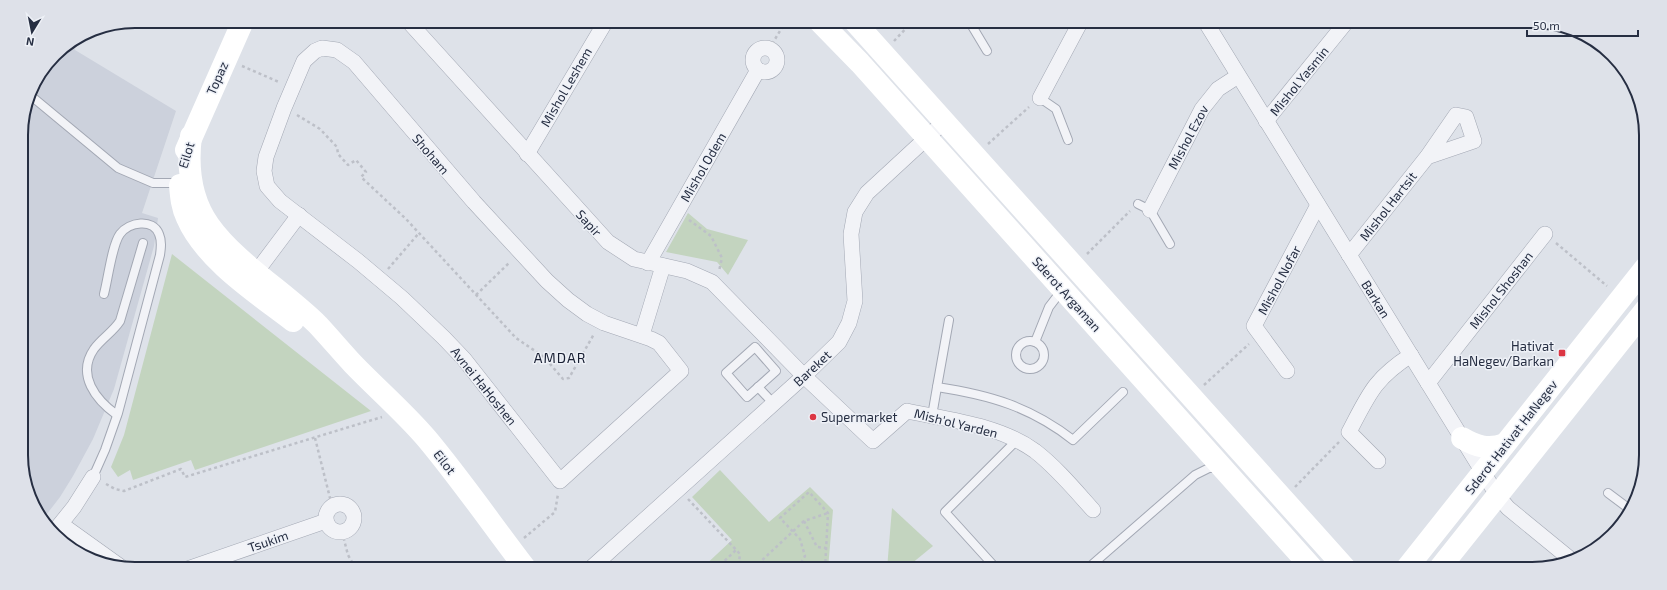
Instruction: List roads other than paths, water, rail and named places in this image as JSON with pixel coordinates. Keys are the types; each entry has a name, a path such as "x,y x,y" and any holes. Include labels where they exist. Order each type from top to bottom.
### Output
{"street":[{"name":"Topaz","path":"192,136 240,28"},
{"name":"Sapir","path":"423,28 527,154 608,242 628,256 648,263 699,275 716,285 804,376"},
{"name":"Mishol Leshem","path":"527,154 602,28"},
{"name":"Sderot Argaman","path":"826,28 860,63 927,137 1307,562"},
{"name":"Sderot Argaman","path":"861,28 945,120 1340,562"},
{"path":"1040,98 1077,28"},
{"name":"Barkan","path":"1208,28 1497,495 1508,508 1567,556"},
{"name":"Mishol Yasmin","path":"1266,121 1341,28"},
{"name":"Shoham","path":"299,215 272,193 264,178 266,157 284,108 304,61 315,51 329,48 345,54 520,252 568,300 602,322 642,335"},
{"name":"Mishol Odem","path":"648,263 758,70 753,63 754,53 760,49 769,48"},
{"name":"Mishol Ezov","path":"1144,207 1202,109 1218,89 1238,76"},
{"name":"Bareket","path":"598,562 804,376 839,342 851,318 855,290 851,234 855,212 868,193 945,120"},
{"name":"Eilot","path":"192,136 182,162 179,183 181,200 185,212 196,235 210,253 252,278"},
{"name":"Eilot","path":"192,136 189,151 190,181 201,211 222,240 252,278 304,330 353,364 402,411 440,455 521,562"},
{"name":"Mishol Hartsit","path":"1349,255 1427,157"},
{"name":"Mishol Nofar","path":"1287,371 1254,326 1318,205"},
{"path":"252,278 299,215"},
{"name":"Avnei HaHoshen","path":"299,215 380,279 423,317 464,359 560,481 681,371 659,344 642,335"},
{"name":"Mishol Shoshan","path":"1428,383 1545,234"},
{"path":"642,335 664,266"},
{"name":"Sderot Hativat HaNegev","path":"1412,562 1639,276"},
{"name":"Sderot Hativat HaNegev","path":"1444,562 1639,318"},
{"path":"1378,461 1349,432 1373,387 1391,368 1411,355"},
{"name":"Mish'ol Yarden","path":"804,376 873,441 907,411 980,427 1017,440 1044,458 1093,510"},
{"path":"1462,438 1478,446 1488,448 1505,444"},
{"path":"93,477 57,528 106,558"},
{"path":"337,504 345,505 353,512 354,520 352,526 342,532 332,530 326,521 327,513 332,506 337,504"},
{"name":"Tsukim","path":"207,562 326,521"}],"lane":[{"path":"973,28 987,51"},
{"path":"1040,98 1056,109 1068,140"},
{"path":"35,99 118,168 153,183 179,183"},
{"path":"1144,207 1170,244"},
{"path":"93,477 106,450 117,415 160,255 162,242 159,232 153,226 145,223 136,223 128,227 120,234 116,244 104,294"},
{"path":"117,415 98,399 92,389 88,369 94,349 120,321 143,243"},
{"path":"1035,342 1049,307 1063,289"},
{"path":"932,416 949,320"},
{"path":"755,347 776,371 758,387 747,397 726,373 755,347"},
{"path":"758,387 773,403"},
{"path":"937,387 974,393 1015,405 1042,418 1073,440 1123,392"},
{"path":"990,562 945,512 1017,440"},
{"path":"1095,562 1195,475 1209,468 1223,468"},
{"path":"1608,493 1626,506"}],"place":[{"name":"Hativat HaNegev/Barkan","path":"1562,353"},
{"name":"Supermarket","path":"813,417"}],"district":[{"name":"AMDAR","path":"560,357"}]}
